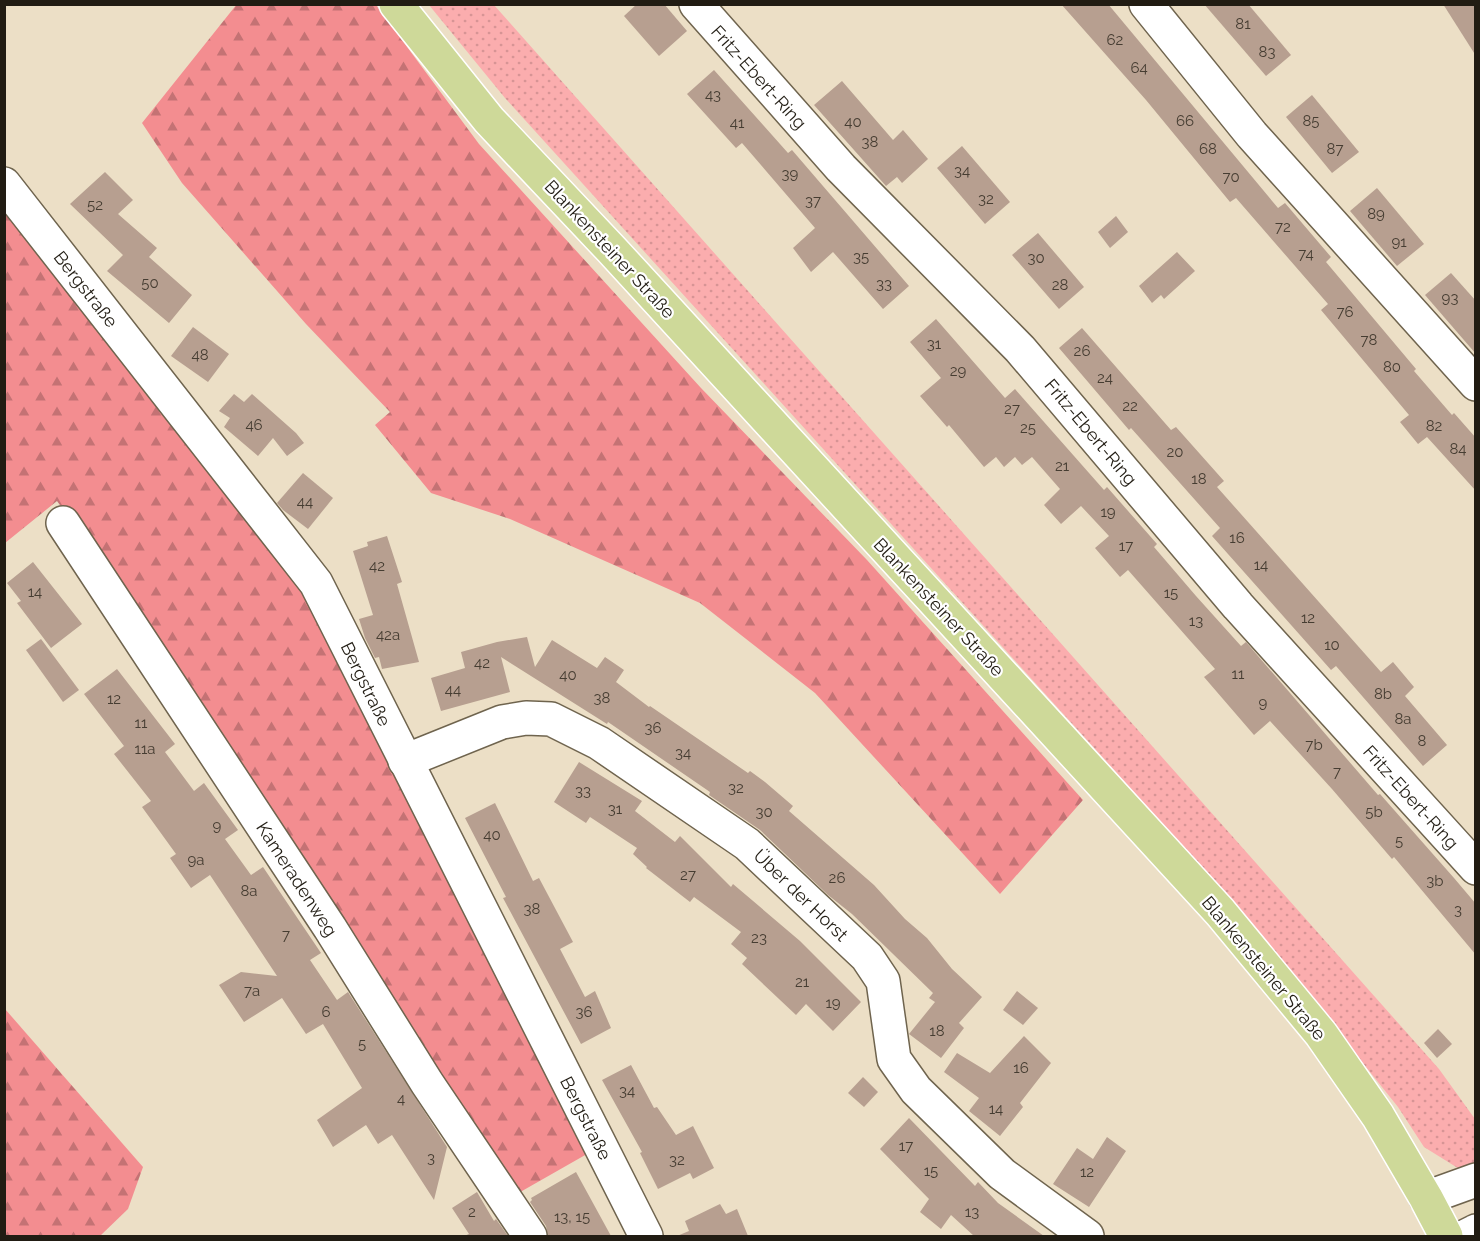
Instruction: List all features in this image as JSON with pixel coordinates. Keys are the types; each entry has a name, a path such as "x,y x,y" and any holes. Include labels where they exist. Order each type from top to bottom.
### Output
{"main road":[{"name":"Blankensteiner Straße","path":"396,4 489,120 611,249 1220,912 1321,1034 1378,1116 1446,1236"}],"street":[{"name":"Fritz-Ebert-Ring","path":"696,4 841,168 1020,348 1238,606 1476,868"},
{"path":"1146,4 1252,135 1476,384"},
{"name":"Bergstraße","path":"4,184 316,583 646,1236"},
{"name":"Kameradenweg","path":"63,523 330,928 427,1083 530,1236"},
{"name":"Über der Horst","path":"405,761 502,722 526,718 551,719 599,743 747,844 867,957 883,981 894,1059 916,1090 1002,1174 1087,1236"},
{"path":"1426,1198 1476,1180"},
{"path":"1466,1236 1476,1231"}],"shaded area":[{"path":"429,5 494,5 1439,1069 1475,1119 1475,1166 1461,1170 1424,1147 1398,1107 1232,900 505,98"}],"green space":[{"path":"237,4 376,5 479,144 701,388 867,560 1083,800 1000,894 815,693 700,603 510,519 431,493 375,425 390,412 306,324 182,183 142,123"},
{"path":"4,205 313,594 594,1150 515,1195 105,567 57,501 5,543"},
{"path":"5,1009 143,1167 128,1209 100,1236 5,1236"}],"building":[{"path":"637,4 664,4 687,31 659,56 624,16"},
{"path":"1061,4 1108,4 1278,208 1285,203 1331,257 1326,262 1416,369 1414,371 1452,415 1454,413 1476,438 1476,491 1427,437 1418,444 1400,422 1409,415 1321,310 1328,304 1236,198 1230,202 1146,100"},
{"path":"1204,4 1248,4 1291,55 1266,76"},
{"path":"1443,4 1476,4 1476,56"},
{"path":"714,70 788,153 792,150 909,286 883,309 833,252 811,272 793,248 815,228 742,143 736,148 687,94"},
{"path":"842,81 893,140 903,130 928,159 902,183 897,177 886,186 814,105"},
{"path":"1312,95 1359,152 1332,173 1286,117"},
{"path":"962,146 1010,202 985,224 937,168"},
{"path":"105,172 133,200 118,214 157,248 149,257 192,295 169,323 107,271 123,255 70,204"},
{"path":"1377,188 1424,244 1397,266 1350,211"},
{"path":"1116,216 1128,232 1110,248 1098,232"},
{"path":"1038,233 1084,287 1059,309 1012,255"},
{"path":"1177,252 1195,271 1164,299 1161,295 1152,303 1139,286"},
{"path":"1451,273 1476,301 1476,354 1425,295"},
{"path":"936,319 1005,398 1015,389 1104,490 1107,487 1157,544 1154,547 1196,596 1241,646 1246,642 1378,795 1380,794 1454,878 1476,904 1476,955 1394,857 1392,859 1270,721 1254,735 1204,677 1215,669 1128,570 1120,577 1095,548 1109,536 1081,506 1061,524 1044,505 1060,489 1032,457 1022,465 1015,457 1004,467 996,457 984,467 949,425 947,427 920,396 941,378 910,342"},
{"path":"193,327 229,354 208,382 171,356"},
{"path":"1082,328 1171,430 1176,427 1224,481 1217,487 1381,672 1393,662 1414,687 1405,696 1447,745 1423,766 1336,666 1331,670 1212,536 1220,528 1131,428 1129,430 1059,348"},
{"path":"234,394 244,402 252,394 304,443 287,456 273,438 258,456 224,427 230,418 219,411"},
{"path":"303,473 333,498 308,529 277,503"},
{"path":"387,536 402,582 397,584 419,662 382,669 379,657 375,658 365,638 359,619 373,615 353,551 368,546 367,542"},
{"path":"33,562 82,624 51,648 17,603 21,601 7,583"},
{"path":"527,637 535,667 552,640 597,668 605,657 624,670 616,682 649,707 765,782 793,806 789,811 874,885 905,919 927,938 952,969 982,997 959,1023 964,1028 941,1058 909,1034 935,1002 929,998 933,993 852,914 828,895 760,830 709,795 710,792 608,722 607,724 501,657 510,692 441,711 431,678 465,668 461,652"},
{"path":"41,639 79,690 63,702 26,650"},
{"path":"117,669 175,744 165,752 194,791 204,783 238,830 225,839 251,875 263,867 321,953 310,960 337,1000 348,992 447,1147 434,1200 392,1135 378,1144 366,1125 333,1147 317,1120 362,1088 323,1024 306,1034 282,998 244,1022 219,985 241,972 277,976 210,875 191,888 170,858 176,854 142,807 151,801 114,754 124,746 84,694"},
{"path":"579,762 642,801 635,811 675,842 680,836 731,887 733,884 800,941 861,1002 833,1031 806,1004 796,1015 742,964 747,958 731,944 741,932 694,897 690,902 646,868 633,854 637,848 590,817 586,823 554,802"},
{"path":"495,803 533,881 539,878 573,942 560,949 585,997 595,991 611,1028 581,1044 503,898 506,897 465,818"},
{"path":"1017,991 1038,1008 1023,1025 1003,1010"},
{"path":"1438,1029 1452,1044 1437,1058 1424,1043"},
{"path":"1024,1036 1051,1063 1020,1103 1023,1107 1000,1136 969,1111 979,1098 944,1072 957,1053 990,1073"},
{"path":"631,1065 654,1108 657,1107 676,1135 693,1126 714,1168 693,1179 690,1173 658,1189 640,1153 642,1152 602,1080"},
{"path":"863,1077 878,1092 864,1107 848,1093"},
{"path":"909,1118 975,1186 978,1182 998,1203 1044,1236 974,1236 951,1215 941,1229 920,1212 929,1199 880,1149"},
{"path":"1107,1137 1126,1151 1089,1207 1053,1184 1077,1148 1093,1159"},
{"path":"576,1172 611,1236 548,1236 546,1226 530,1202 531,1198"},
{"path":"477,1192 494,1221 496,1219 508,1236 464,1236 469,1234 452,1208"},
{"path":"720,1204 726,1214 737,1209 748,1236 677,1236 689,1231 685,1221"}]}
